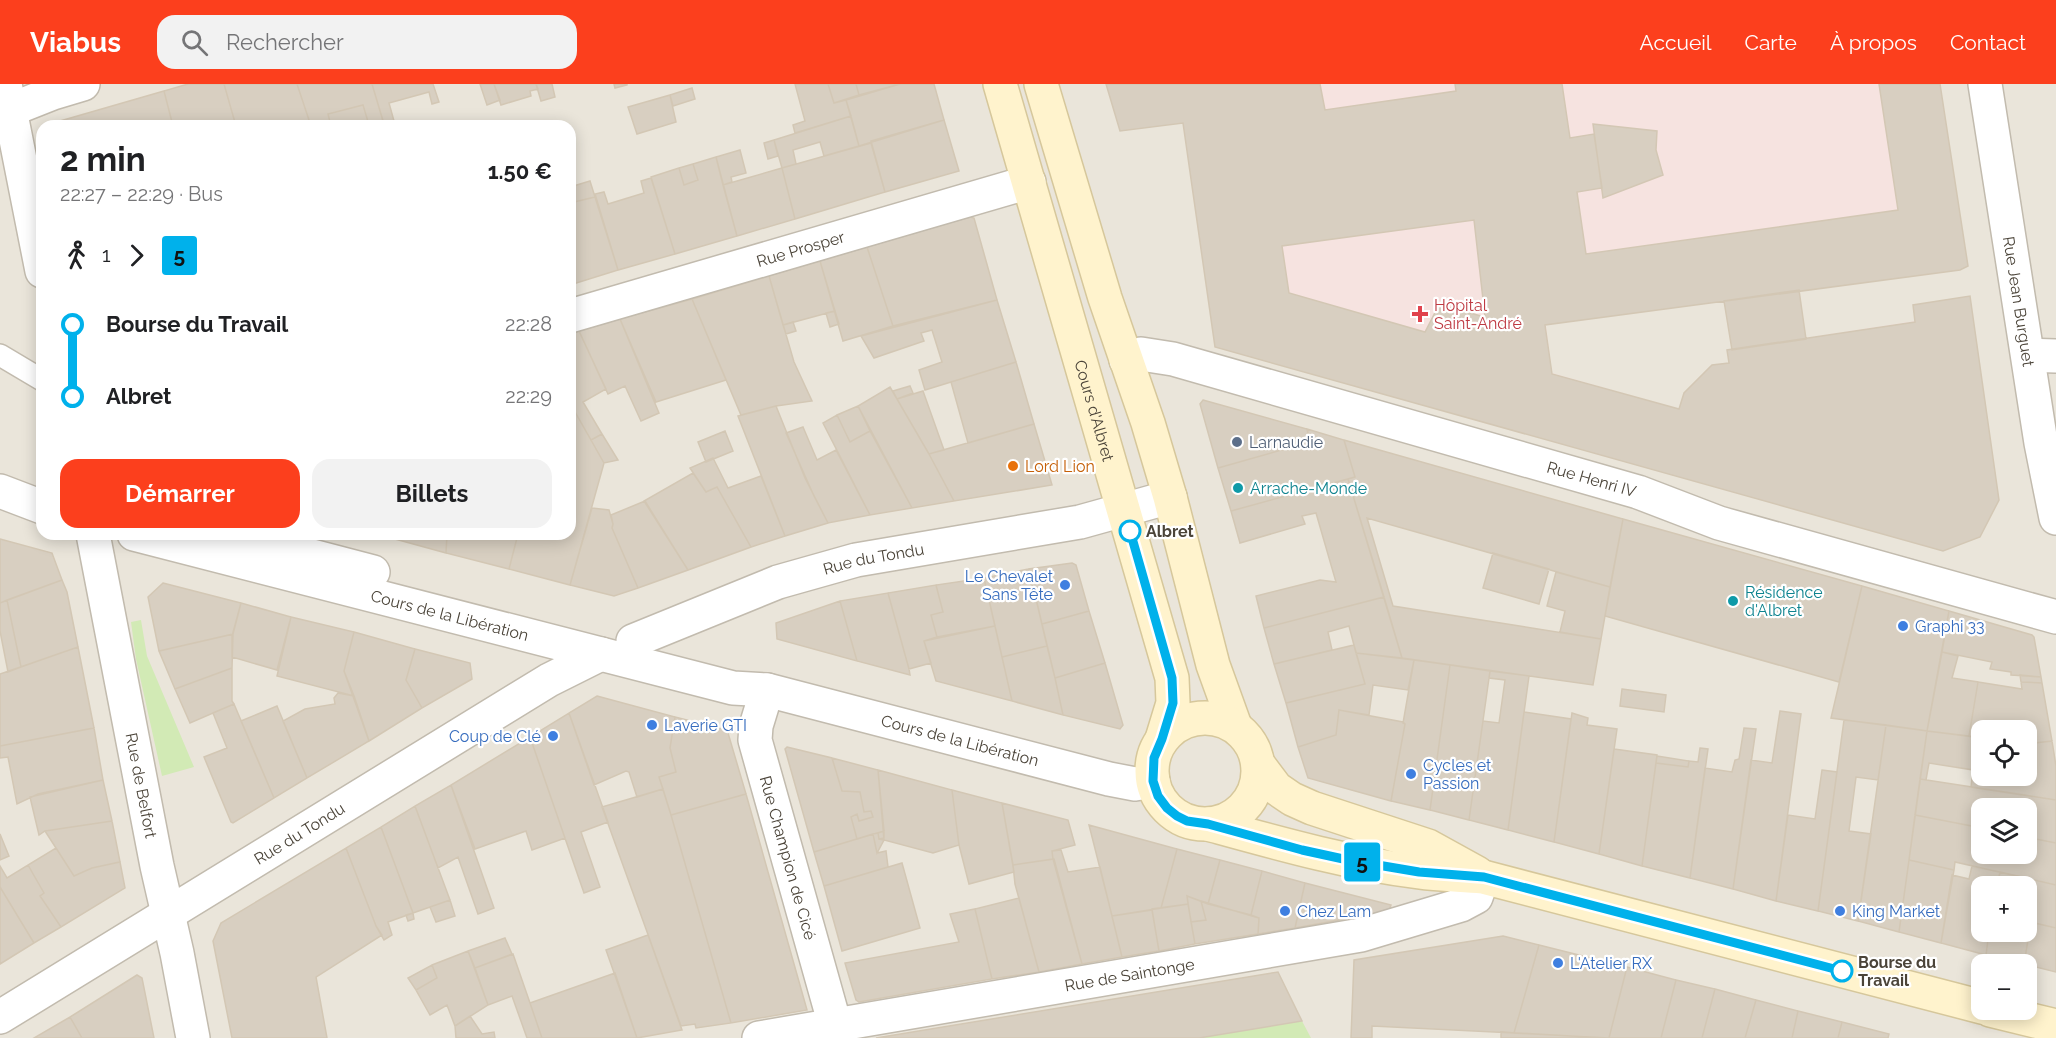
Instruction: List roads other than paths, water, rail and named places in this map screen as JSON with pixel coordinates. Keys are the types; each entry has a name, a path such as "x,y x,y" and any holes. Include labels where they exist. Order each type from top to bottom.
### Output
{"main road":[{"name":"Cours d'Albret","path":"1000,84 1172,678 1173,703 1162,739"},
{"path":"1041,84 1105,298 1148,423 1170,497 1213,665 1235,726 1250,742 1258,764 1276,788 1292,799 1312,808 1428,846 1484,877"},
{"path":"1235,726 1218,719 1199,718 1179,725 1162,739 1154,758 1153,781 1158,796 1177,816 1187,821 1208,824 1348,860 1419,872 1484,877 1971,1004"},
{"path":"1208,824 1228,819 1240,812 1253,794 1258,780 1258,764"},
{"path":"2031,1020 2056,1026"}],"street":[{"path":"36,243 5,103 83,84"},
{"name":"Rue Jean Burguet","path":"1985,84 2042,355 2041,443 2056,518"},
{"name":"Rue Prosper","path":"576,314 1029,182"},
{"name":"Rue Henri IV","path":"1126,360 1141,354 1173,358 1638,492 1719,523 2056,617"},
{"path":"0,472 36,481"},
{"path":"0,491 36,505"},
{"name":"Rue du Tondu","path":"633,641 778,582 856,560 1080,522 1170,497"},
{"name":"Rue de Belfort","path":"94,540 157,866 194,1038"},
{"name":"Cours de la Libération","path":"157,540 734,688 767,690 1135,784 1153,781"},
{"name":"Cours de la Libération","path":"251,540 731,668 767,690"},
{"name":"Rue du Tondu","path":"0,1017 549,680 601,654"},
{"name":"Rue Champion de Cicé","path":"767,690 756,726 755,740 835,1024"},
{"name":"Rue de Saintonge","path":"759,1038 1361,935 1461,905 1476,897 1484,877"}],"lane":[{"path":"0,355 36,376"}],"place":[{"name":"Hôpital Saint-André","path":"1420,314"},
{"name":"Larnaudie","path":"1237,442"},
{"name":"Lord Lion","path":"1013,466"},
{"name":"Arrache-Monde","path":"1238,488"},
{"name":"Albret","path":"1130,531"},
{"name":"Le Chevalet Sans Tête","path":"1065,585"},
{"name":"Résidence d'Albret","path":"1733,601"},
{"name":"Graphi 33","path":"1903,626"},
{"name":"Laverie GTI","path":"652,725"},
{"name":"Coup de Clé","path":"553,736"},
{"name":"Cycles et Passion","path":"1411,774"},
{"name":"Chez Lam","path":"1285,911"},
{"name":"King Market","path":"1840,911"},
{"name":"L'Atelier RX","path":"1558,963"},
{"name":"Bourse du Travail","path":"1842,971"}]}
